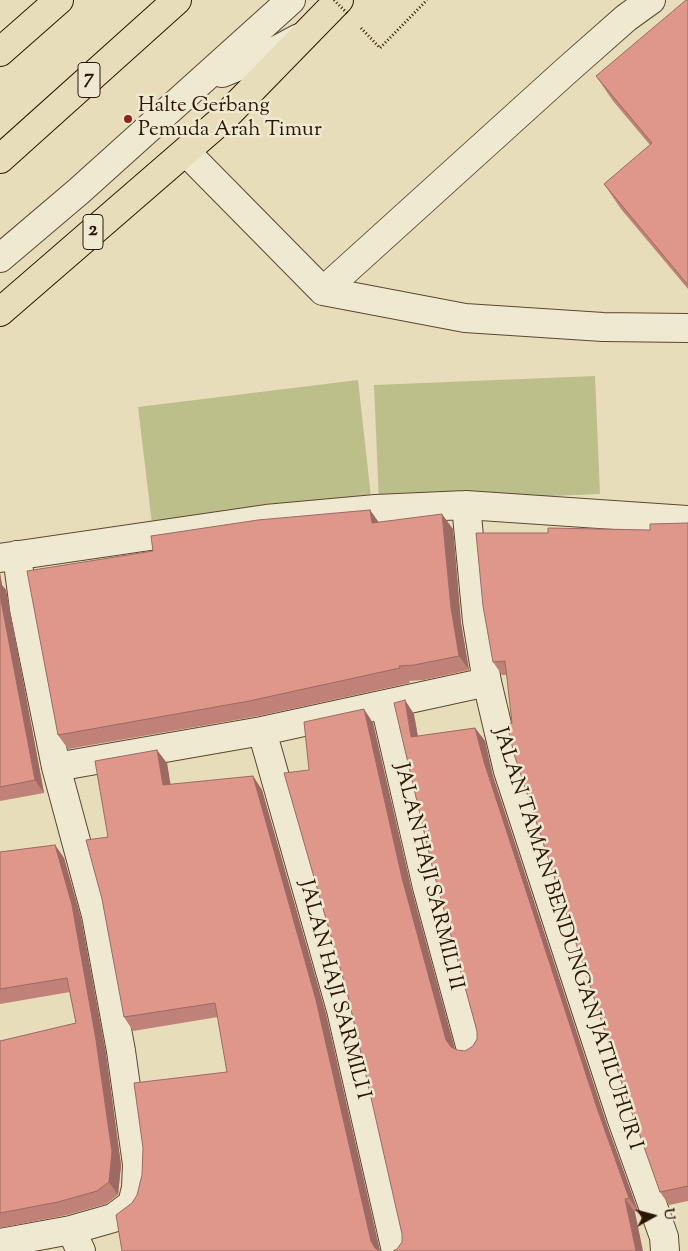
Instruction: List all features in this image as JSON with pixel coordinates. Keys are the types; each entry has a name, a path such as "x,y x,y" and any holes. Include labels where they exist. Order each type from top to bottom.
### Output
{"highway":[{"path":"0,52 59,0"},
{"name":"7","path":"0,159 177,0"},
{"name":"2","path":"0,312 224,118 306,33 343,7"}],"street":[{"path":"0,258 189,93 291,0"},
{"path":"323,291 566,71 626,18 651,0"},
{"path":"189,93 218,74 289,45 306,33"},
{"path":"186,152 323,291 465,318 603,327 688,328"},
{"path":"0,1243 76,1241 132,1204 136,1188 136,1164 121,1050 96,915 56,767 24,609 9,557 266,519 376,509 466,505 688,520"},
{"name":"JALAN TAMAN BENDUNGAN JATILUHUR I","path":"466,505 477,621 488,682 508,771 618,1108 664,1237 665,1251"},
{"path":"56,767 262,731 488,682"},
{"name":"JALAN HAJI SARMILI II","path":"385,705 427,887 471,1049"},
{"name":"JALAN HAJI SARMILI I","path":"262,731 341,1010 396,1251"}],"path":[{"path":"334,0 343,7 380,48 427,0"}],"green space":[{"path":"595,376 600,494 379,503 374,385"},
{"path":"358,380 371,497 152,524 138,407"}],"building":[{"path":"688,0 688,285 604,184 652,143 596,76"},
{"path":"370,510 372,523 442,514 451,608 459,656 399,666 400,668 249,701 58,735 27,571 153,551 151,536 258,520"},
{"path":"688,523 688,1186 660,1192 627,1099 514,754 507,724 512,723 505,661 493,662 483,606 476,533 548,533 548,528 650,530 650,524"},
{"path":"0,595 35,780 0,787"},
{"path":"405,700 411,737 475,728 484,762 597,1108 629,1198 625,1199 636,1251 393,1251 402,1242 402,1234 347,992 284,773 309,770 304,722 364,709 402,878 446,1040 451,1047 465,1051 473,1046 477,1039 477,1031 433,870 394,703"},
{"path":"157,750 163,785 253,776 316,1000 371,1241 375,1248 380,1251 122,1251 116,1215 132,1203 137,1195 142,1175 143,1148 134,1083 227,1072 215,1003 124,1017 102,899 86,840 108,837 95,761"},
{"path":"55,845 72,905 96,1040 112,1152 109,1182 97,1191 58,1202 0,1213 0,1041 76,1023 67,978 0,989 0,852"}],"place":[{"name":"Halte Gerbang Pemuda Arah Timur","path":"128,119"}]}
